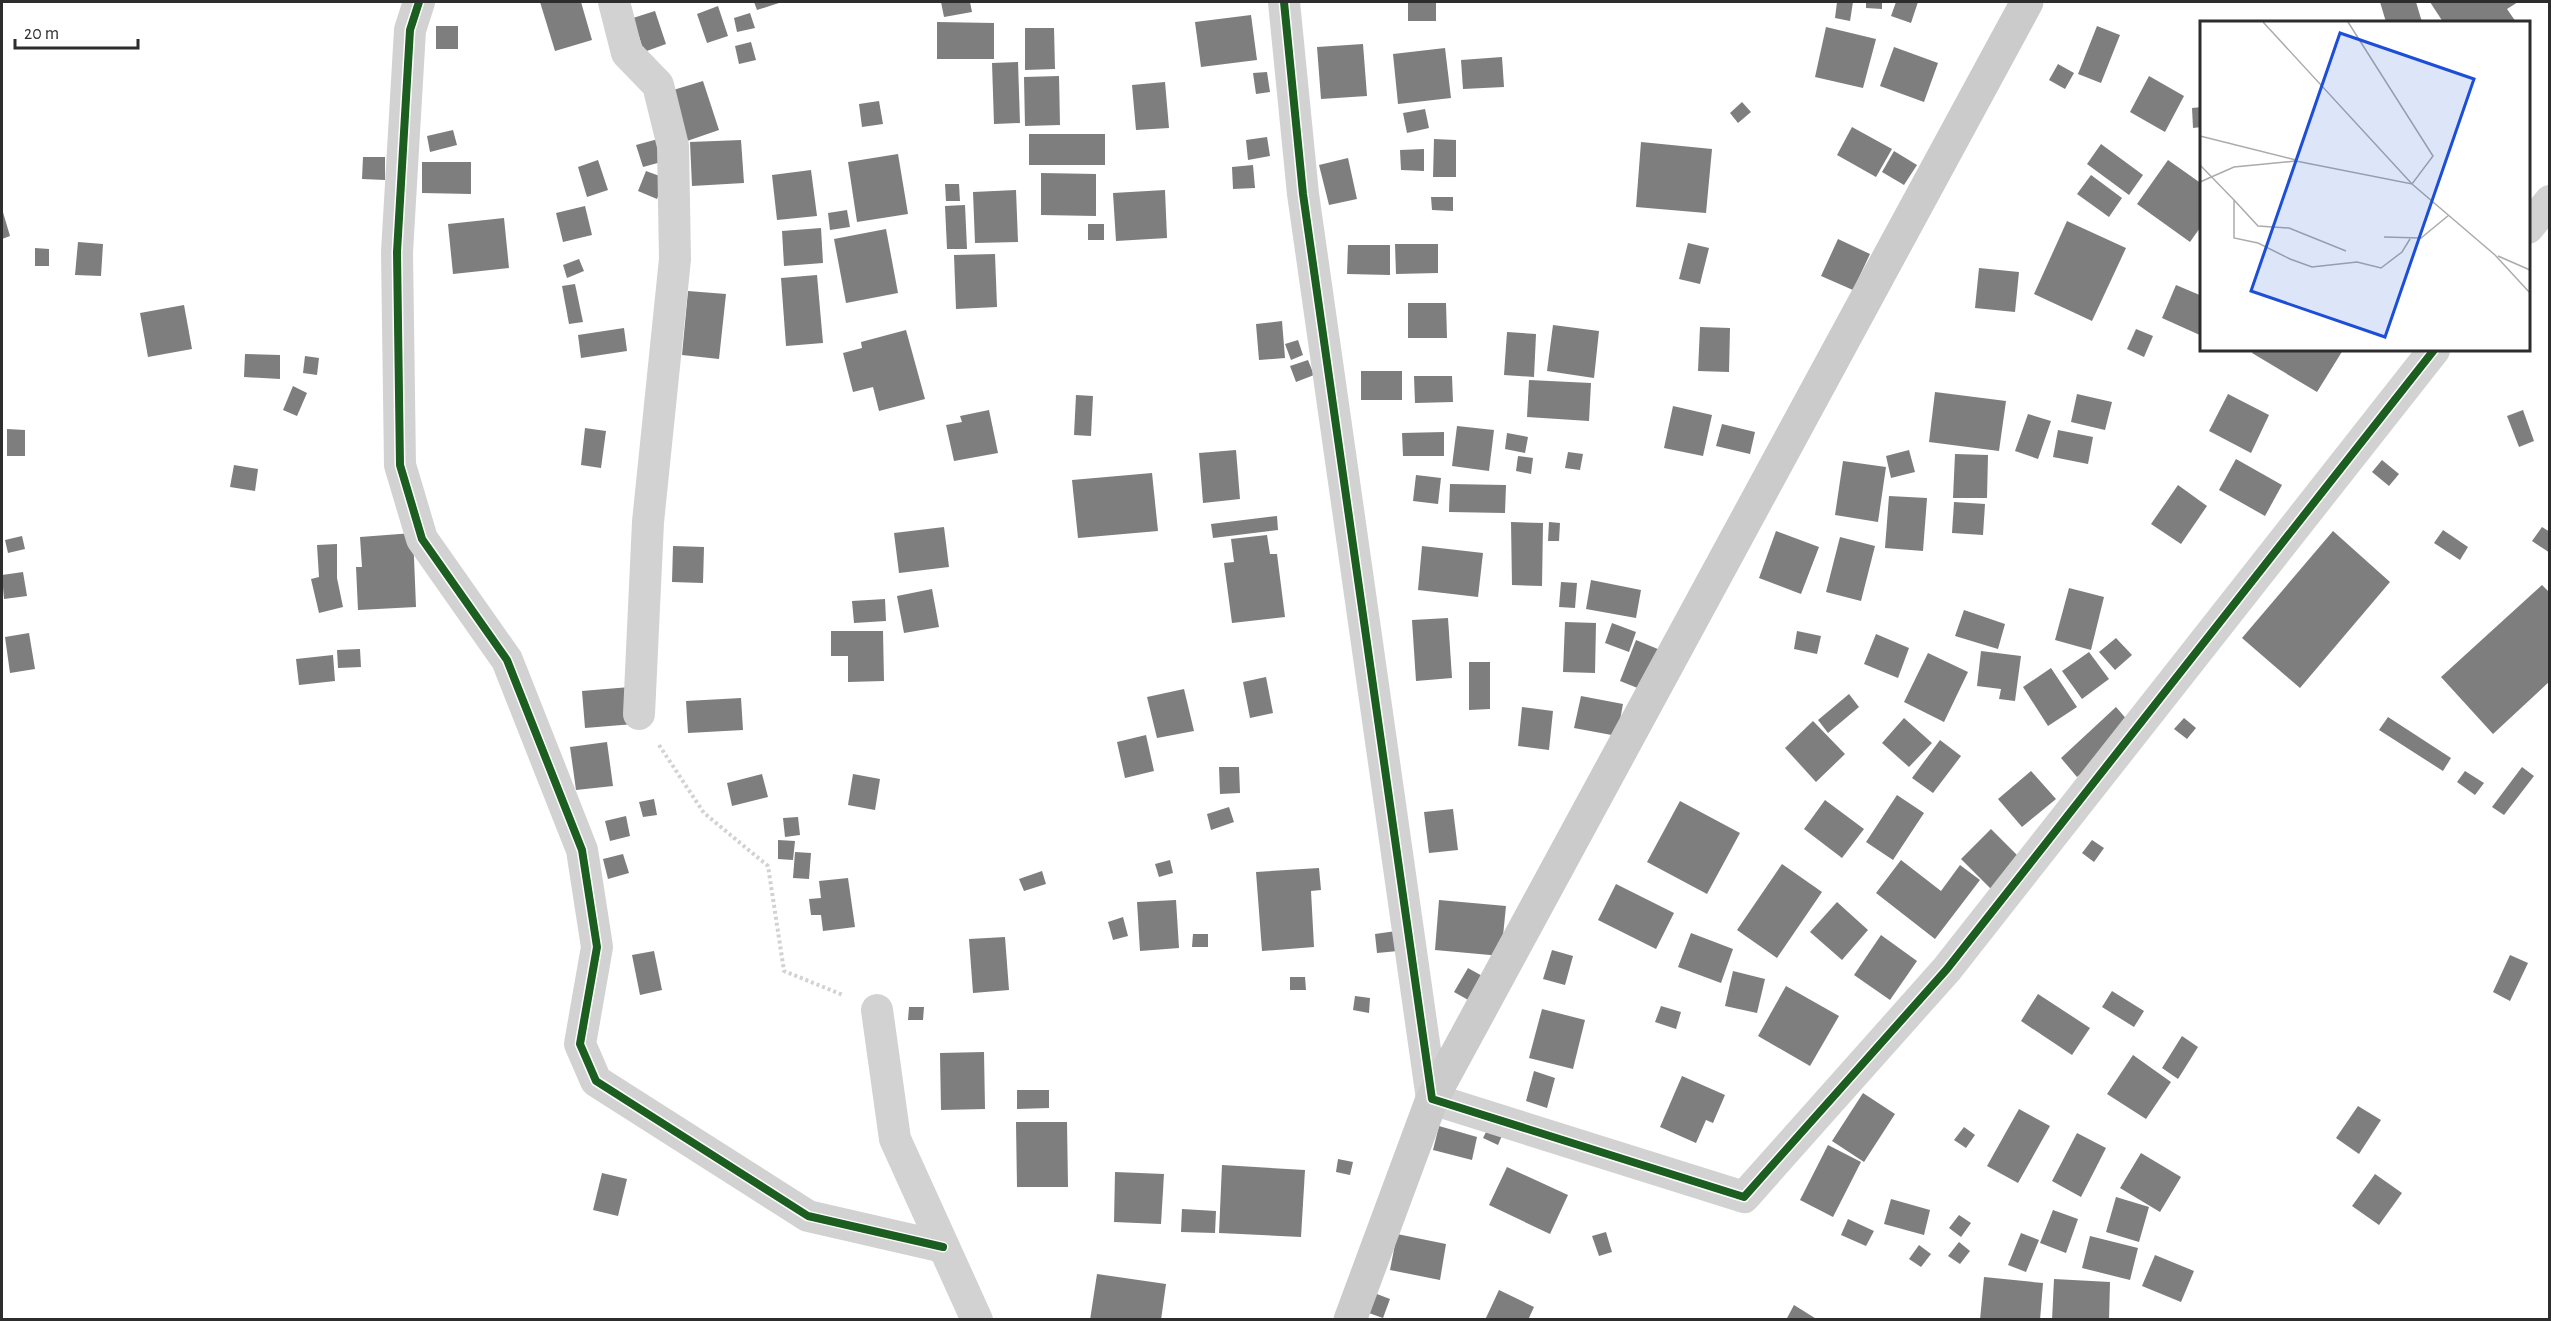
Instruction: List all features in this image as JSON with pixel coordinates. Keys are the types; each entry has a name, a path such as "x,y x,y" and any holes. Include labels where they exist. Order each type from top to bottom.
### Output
{"street":[{"path":"419,2 410,30 397,252 400,465 422,538 507,660 582,850 597,947 580,1044 596,1081 807,1216 942,1248"},
{"path":"614,2 627,53 658,85 673,146 675,259 648,522 639,714"},
{"path":"1350,1320 1432,1098 2027,2"},
{"path":"1286,3 1303,194 1432,1098"},
{"path":"2530,227 2550,201"},
{"path":"1432,1098 1744,1197 1947,969 2433,351"},
{"path":"877,1010 895,1139 942,1248 977,1320"}],"path":[{"path":"639,714 704,813 768,866 784,970 877,1010"}],"building":[{"path":"540,2 581,2 592,40 555,51"},
{"path":"754,2 782,2 757,10"},
{"path":"941,2 970,2 972,12 944,17"},
{"path":"1408,2 1436,2 1436,21 1408,21"},
{"path":"1837,2 1853,2 1850,21 1835,18"},
{"path":"1866,2 1882,2 1882,9 1866,8"},
{"path":"1896,2 1918,2 1911,23 1891,16"},
{"path":"2380,2 2416,2 2422,21 2386,21"},
{"path":"2430,2 2518,2 2507,9 2515,21 2442,21"},
{"path":"718,6 728,36 707,43 697,14"},
{"path":"655,11 666,44 644,52 633,18"},
{"path":"750,13 755,28 737,32 734,18"},
{"path":"1251,15 1257,60 1201,67 1195,22"},
{"path":"937,22 994,23 994,59 937,59"},
{"path":"436,26 458,26 458,49 436,49"},
{"path":"2097,26 2120,35 2101,83 2078,74"},
{"path":"1826,27 1876,39 1863,88 1815,77"},
{"path":"1025,28 1054,28 1055,69 1025,70"},
{"path":"751,42 756,60 739,64 735,46"},
{"path":"1363,44 1367,96 1321,99 1317,47"},
{"path":"1894,47 1938,63 1924,102 1880,86"},
{"path":"1445,48 1451,98 1398,104 1393,54"},
{"path":"1502,57 1504,87 1463,89 1461,60"},
{"path":"1018,62 1020,123 994,124 992,63"},
{"path":"2058,64 2074,73 2065,89 2049,80"},
{"path":"1267,72 1270,92 1256,94 1253,73"},
{"path":"1059,76 1060,125 1025,126 1024,77"},
{"path":"2149,76 2184,96 2165,132 2130,112"},
{"path":"703,81 719,130 687,141 670,91"},
{"path":"1165,82 1169,128 1136,130 1132,85"},
{"path":"879,101 883,124 862,127 859,104"},
{"path":"1742,102 1751,112 1738,123 1730,113"},
{"path":"2200,107 2200,127 2193,128 2192,108"},
{"path":"1425,109 1429,128 1407,133 1403,113"},
{"path":"1852,127 1892,149 1876,177 1837,155"},
{"path":"453,130 457,145 430,152 427,136"},
{"path":"1029,134 1105,134 1105,165 1029,165"},
{"path":"1267,137 1270,156 1248,160 1246,140"},
{"path":"658,139 665,161 643,167 636,145"},
{"path":"1434,139 1456,140 1456,177 1433,177"},
{"path":"741,140 744,183 692,186 690,142"},
{"path":"1641,142 1712,149 1706,213 1636,207"},
{"path":"2101,144 2143,175 2129,195 2087,164"},
{"path":"1424,149 1424,171 1401,170 1400,150"},
{"path":"1894,151 1917,165 1904,185 1882,172"},
{"path":"898,154 908,214 857,222 848,162"},
{"path":"363,157 385,157 385,180 362,179"},
{"path":"1348,158 1357,199 1329,205 1319,165"},
{"path":"598,160 608,190 587,197 578,167"},
{"path":"2168,160 2200,183 2200,228 2190,242 2137,204"},
{"path":"422,162 471,162 471,194 422,193"},
{"path":"1253,165 1255,188 1233,189 1232,167"},
{"path":"811,170 817,216 777,220 772,175"},
{"path":"646,171 665,178 657,199 638,191"},
{"path":"1041,173 1096,174 1096,216 1041,215"},
{"path":"2091,175 2122,198 2109,217 2077,194"},
{"path":"945,184 959,184 960,201 946,201"},
{"path":"1016,190 1018,242 975,243 973,192"},
{"path":"1165,190 1167,238 1116,241 1113,193"},
{"path":"1431,197 1453,197 1453,211 1432,210"},
{"path":"965,205 967,249 947,249 945,206"},
{"path":"585,206 592,235 563,242 556,213"},
{"path":"2,209 10,236 2,239"},
{"path":"847,210 850,227 830,230 828,213"},
{"path":"504,218 509,268 453,274 448,224"},
{"path":"2067,221 2126,248 2092,321 2034,294"},
{"path":"1088,224 1104,224 1104,240 1088,240"},
{"path":"821,228 823,263 784,266 782,231"},
{"path":"886,229 898,293 846,303 834,239"},
{"path":"1838,239 1870,254 1853,290 1821,276"},
{"path":"78,242 103,244 101,276 75,275"},
{"path":"1688,243 1709,248 1700,284 1679,279"},
{"path":"1395,244 1438,244 1438,273 1396,274"},
{"path":"1348,245 1390,245 1390,275 1347,274"},
{"path":"35,248 49,249 49,266 35,266"},
{"path":"995,254 997,307 956,309 954,255"},
{"path":"579,259 584,271 567,278 563,265"},
{"path":"1979,268 2019,272 2015,312 1975,308"},
{"path":"817,275 823,343 786,346 781,278"},
{"path":"575,284 583,322 569,324 562,286"},
{"path":"2176,285 2200,295 2200,335 2162,318"},
{"path":"688,291 726,294 719,359 682,355"},
{"path":"1408,303 1446,303 1447,338 1408,338"},
{"path":"184,305 192,349 148,357 140,313"},
{"path":"1282,321 1285,358 1259,360 1256,324"},
{"path":"1553,325 1599,331 1594,378 1547,371"},
{"path":"1700,327 1730,328 1729,372 1698,371"},
{"path":"624,328 627,351 581,358 578,335"},
{"path":"2136,329 2153,336 2144,357 2127,349"},
{"path":"906,330 925,399 879,411 873,387 853,392 843,353 862,348 861,342"},
{"path":"1507,332 1536,334 1534,377 1504,375"},
{"path":"1298,340 1303,355 1291,360 1285,344"},
{"path":"2253,351 2342,351 2317,392 2252,353"},
{"path":"245,354 280,355 280,379 244,377"},
{"path":"305,356 319,358 317,375 303,373"},
{"path":"1308,360 1314,375 1296,382 1290,366"},
{"path":"1361,371 1402,371 1402,400 1361,400"},
{"path":"1414,376 1452,376 1453,402 1415,403"},
{"path":"1529,380 1591,383 1589,421 1527,417"},
{"path":"293,386 307,393 297,416 283,410"},
{"path":"1935,392 2006,401 1999,451 1929,442"},
{"path":"2077,394 2112,402 2105,430 2071,422"},
{"path":"2228,394 2269,415 2251,453 2209,431"},
{"path":"1076,395 1093,396 1091,436 1074,435"},
{"path":"1673,406 1712,415 1703,456 1664,448"},
{"path":"989,410 998,453 954,461 946,425 962,422 960,416"},
{"path":"2523,410 2534,441 2519,447 2507,416"},
{"path":"2028,414 2051,421 2038,459 2015,451"},
{"path":"1722,424 1755,432 1750,454 1716,446"},
{"path":"1457,426 1494,430 1489,471 1452,466"},
{"path":"585,428 606,431 601,468 581,465"},
{"path":"7,429 25,430 25,456 7,456"},
{"path":"2058,430 2093,437 2088,464 2053,457"},
{"path":"1444,432 1444,456 1403,456 1402,433"},
{"path":"1507,433 1528,437 1525,453 1505,449"},
{"path":"1236,450 1240,499 1203,503 1199,453"},
{"path":"1909,450 1915,472 1891,478 1886,456"},
{"path":"1568,452 1583,454 1580,470 1565,468"},
{"path":"1955,454 1988,455 1987,498 1953,498"},
{"path":"1518,456 1533,458 1531,474 1516,471"},
{"path":"2236,459 2282,485 2265,516 2219,490"},
{"path":"2382,460 2399,474 2389,486 2372,472"},
{"path":"1843,461 1886,467 1878,522 1835,515"},
{"path":"234,465 258,469 255,491 230,487"},
{"path":"1152,473 1158,531 1078,538 1072,480"},
{"path":"1416,475 1441,478 1438,504 1413,501"},
{"path":"1450,484 1506,485 1505,513 1449,512"},
{"path":"2178,485 2207,506 2181,544 2151,524"},
{"path":"1889,496 1927,498 1923,551 1885,548"},
{"path":"1954,502 1985,504 1983,535 1952,533"},
{"path":"1277,516 1278,530 1213,538 1211,524"},
{"path":"1511,522 1543,523 1542,586 1512,585"},
{"path":"1549,522 1560,523 1559,541 1548,541"},
{"path":"944,527 949,567 899,573 894,533"},
{"path":"2542,527 2550,532 2550,553 2532,541"},
{"path":"2443,530 2468,547 2460,560 2434,543"},
{"path":"1776,531 1819,547 1801,594 1759,578"},
{"path":"2333,531 2390,582 2300,688 2242,638"},
{"path":"413,533 416,607 358,610 356,567 362,567 360,537"},
{"path":"1267,535 1270,554 1277,554 1285,617 1232,623 1224,563 1234,562 1231,539"},
{"path":"22,536 25,549 8,553 5,540"},
{"path":"1840,537 1875,546 1861,601 1826,592"},
{"path":"337,544 337,578 343,607 319,613 311,579 319,577 317,545"},
{"path":"673,546 704,547 703,583 672,582"},
{"path":"1422,546 1483,553 1478,597 1418,590"},
{"path":"23,572 27,596 4,599 2,575"},
{"path":"1591,580 1641,590 1636,618 1586,609"},
{"path":"1561,582 1577,583 1575,608 1559,607"},
{"path":"2542,585 2550,593 2550,681 2493,734 2441,677"},
{"path":"2069,588 2104,597 2091,650 2055,640"},
{"path":"932,589 939,627 904,633 897,596"},
{"path":"885,599 886,621 854,623 852,601"},
{"path":"1964,610 2005,624 1998,649 1955,636"},
{"path":"1448,618 1452,678 1416,681 1412,620"},
{"path":"1565,622 1596,623 1595,673 1563,672"},
{"path":"1612,623 1636,632 1629,652 1605,643"},
{"path":"831,631 883,631 884,681 848,682 848,656 831,656"},
{"path":"1797,631 1821,636 1817,654 1794,649"},
{"path":"29,633 35,669 10,673 5,637"},
{"path":"1876,634 1909,648 1898,678 1864,664"},
{"path":"2116,638 2132,655 2115,670 2099,652"},
{"path":"1636,640 1665,652 1650,693 1620,681"},
{"path":"360,649 361,667 338,668 337,650"},
{"path":"1981,651 2021,656 2015,701 1999,699 2001,689 1977,686"},
{"path":"2089,652 2109,679 2082,699 2062,671"},
{"path":"1928,653 1968,672 1944,722 1904,702"},
{"path":"333,655 335,681 299,685 296,659"},
{"path":"1469,662 1490,662 1490,709 1469,710"},
{"path":"2051,668 2077,707 2048,726 2023,687"},
{"path":"1266,677 1273,713 1250,718 1243,682"},
{"path":"630,687 634,724 585,728 582,691"},
{"path":"1184,689 1194,731 1157,738 1147,697"},
{"path":"1849,694 1859,707 1828,733 1818,720"},
{"path":"1581,696 1623,704 1617,736 1574,728"},
{"path":"741,698 743,730 688,733 686,701"},
{"path":"1522,707 1553,711 1549,750 1518,746"},
{"path":"2116,707 2136,730 2077,777 2061,758"},
{"path":"2388,717 2451,758 2443,771 2379,730"},
{"path":"1904,718 1932,743 1909,767 1882,743"},
{"path":"2184,718 2196,728 2187,739 2174,729"},
{"path":"1813,721 1845,754 1816,782 1785,748"},
{"path":"1146,735 1154,771 1125,778 1117,742"},
{"path":"1940,740 1961,756 1933,793 1912,778"},
{"path":"607,742 613,786 576,790 570,747"},
{"path":"1219,767 1239,767 1240,793 1220,794"},
{"path":"2522,767 2534,776 2504,815 2492,807"},
{"path":"2031,771 2056,799 2022,827 1998,799"},
{"path":"2465,771 2484,783 2475,795 2457,782"},
{"path":"762,774 768,797 732,806 727,783"},
{"path":"853,774 880,779 875,810 848,805"},
{"path":"1897,795 1924,813 1893,860 1866,842"},
{"path":"654,799 657,815 643,817 639,802"},
{"path":"1825,800 1864,829 1842,858 1804,829"},
{"path":"1680,801 1740,833 1707,894 1647,862"},
{"path":"1229,807 1234,822 1211,830 1207,814"},
{"path":"1453,809 1458,850 1429,853 1424,812"},
{"path":"626,816 630,836 610,841 605,821"},
{"path":"798,817 800,835 785,837 783,818"},
{"path":"1991,829 2021,859 1991,889 1961,859"},
{"path":"778,840 795,841 793,860 778,859"},
{"path":"2092,840 2104,848 2094,862 2082,853"},
{"path":"795,852 811,853 809,879 793,878"},
{"path":"623,854 629,873 608,879 603,859"},
{"path":"1170,860 1173,873 1159,877 1155,864"},
{"path":"1901,860 1941,891 1960,865 1980,880 1935,939 1876,893"},
{"path":"1782,864 1822,892 1777,958 1737,930"},
{"path":"1319,868 1321,890 1311,891 1314,947 1262,951 1256,872"},
{"path":"1042,871 1046,884 1024,891 1019,879"},
{"path":"848,878 855,927 823,931 821,915 811,915 809,899 821,898 819,881"},
{"path":"1616,884 1674,913 1656,949 1598,920"},
{"path":"1176,900 1179,948 1140,951 1137,902"},
{"path":"1439,900 1506,906 1501,956 1435,950"},
{"path":"1837,902 1868,930 1842,960 1810,932"},
{"path":"1123,917 1128,936 1113,940 1108,922"},
{"path":"1396,931 1398,951 1377,953 1375,934"},
{"path":"1691,933 1733,949 1721,983 1678,967"},
{"path":"1193,934 1208,934 1208,947 1192,947"},
{"path":"1881,935 1917,961 1890,1000 1854,975"},
{"path":"1005,937 1009,990 973,993 969,939"},
{"path":"1552,950 1573,956 1565,985 1543,979"},
{"path":"654,951 662,990 640,995 632,955"},
{"path":"2510,955 2528,963 2510,1001 2493,992"},
{"path":"1468,968 1484,977 1470,1001 1454,992"},
{"path":"1733,971 1765,979 1757,1013 1725,1006"},
{"path":"1290,977 1305,977 1306,990 1290,990"},
{"path":"1786,986 1839,1016 1810,1066 1758,1036"},
{"path":"2112,991 2144,1011 2134,1027 2102,1007"},
{"path":"2038,994 2090,1028 2072,1055 2021,1021"},
{"path":"1355,996 1370,998 1369,1013 1353,1010"},
{"path":"1661,1006 1681,1012 1676,1029 1655,1022"},
{"path":"909,1007 924,1007 923,1020 908,1020"},
{"path":"1542,1009 1585,1020 1573,1069 1529,1058"},
{"path":"2182,1036 2198,1047 2178,1079 2162,1068"},
{"path":"984,1052 985,1109 941,1110 940,1053"},
{"path":"2133,1055 2171,1082 2146,1119 2107,1094"},
{"path":"1534,1071 1555,1078 1547,1108 1526,1101"},
{"path":"1682,1076 1725,1095 1713,1123 1706,1120 1696,1143 1660,1127"},
{"path":"1017,1090 1049,1090 1049,1108 1017,1109"},
{"path":"1863,1093 1895,1114 1864,1162 1832,1141"},
{"path":"2358,1106 2381,1120 2359,1154 2336,1138"},
{"path":"2019,1109 2050,1126 2018,1183 1987,1166"},
{"path":"1016,1122 1067,1122 1068,1187 1017,1187"},
{"path":"1490,1124 1504,1131 1498,1145 1483,1138"},
{"path":"1439,1126 1477,1137 1472,1160 1433,1150"},
{"path":"1964,1127 1975,1135 1966,1148 1954,1140"},
{"path":"2077,1133 2106,1148 2081,1197 2052,1181"},
{"path":"1828,1145 1861,1162 1833,1217 1800,1200"},
{"path":"2141,1153 2181,1177 2160,1212 2120,1188"},
{"path":"1338,1159 1353,1162 1350,1175 1336,1172"},
{"path":"1222,1165 1305,1170 1301,1237 1219,1233"},
{"path":"1507,1167 1568,1195 1550,1234 1489,1205"},
{"path":"1115,1172 1164,1174 1161,1224 1114,1222"},
{"path":"602,1173 627,1179 618,1216 593,1210"},
{"path":"2375,1174 2402,1193 2379,1225 2352,1206"},
{"path":"2116,1197 2149,1207 2139,1242 2106,1232"},
{"path":"1891,1199 1930,1210 1924,1235 1884,1224"},
{"path":"1182,1209 1216,1211 1215,1233 1181,1232"},
{"path":"2053,1210 2078,1219 2066,1253 2040,1243"},
{"path":"1959,1215 1971,1223 1961,1237 1949,1228"},
{"path":"1848,1219 1874,1231 1866,1246 1841,1235"},
{"path":"1606,1232 1612,1252 1599,1256 1592,1236"},
{"path":"2021,1233 2039,1240 2026,1272 2008,1265"},
{"path":"1397,1234 1446,1244 1440,1280 1390,1270"},
{"path":"2090,1236 2138,1248 2130,1280 2082,1268"},
{"path":"1959,1242 1970,1251 1960,1264 1948,1256"},
{"path":"1919,1245 1931,1254 1921,1267 1909,1259"},
{"path":"2155,1255 2194,1271 2181,1302 2142,1286"},
{"path":"1097,1274 1166,1284 1161,1320 1090,1320"},
{"path":"1984,1277 2043,1283 2040,1320 1980,1320"},
{"path":"2054,1279 2110,1282 2109,1320 2052,1320"},
{"path":"1499,1290 1534,1307 1528,1320 1485,1320"},
{"path":"1369,1291 1390,1299 1383,1318 1363,1311"},
{"path":"1794,1305 1818,1320 1786,1320"}],"cycle path":[{"path":"419,2 410,30 397,252 400,465 422,539 507,660 582,850 597,947 580,1044 596,1081 808,1216 943,1247"},
{"path":"1284,2 1303,194 1432,1099 1744,1197 1947,969 2433,351"}]}
